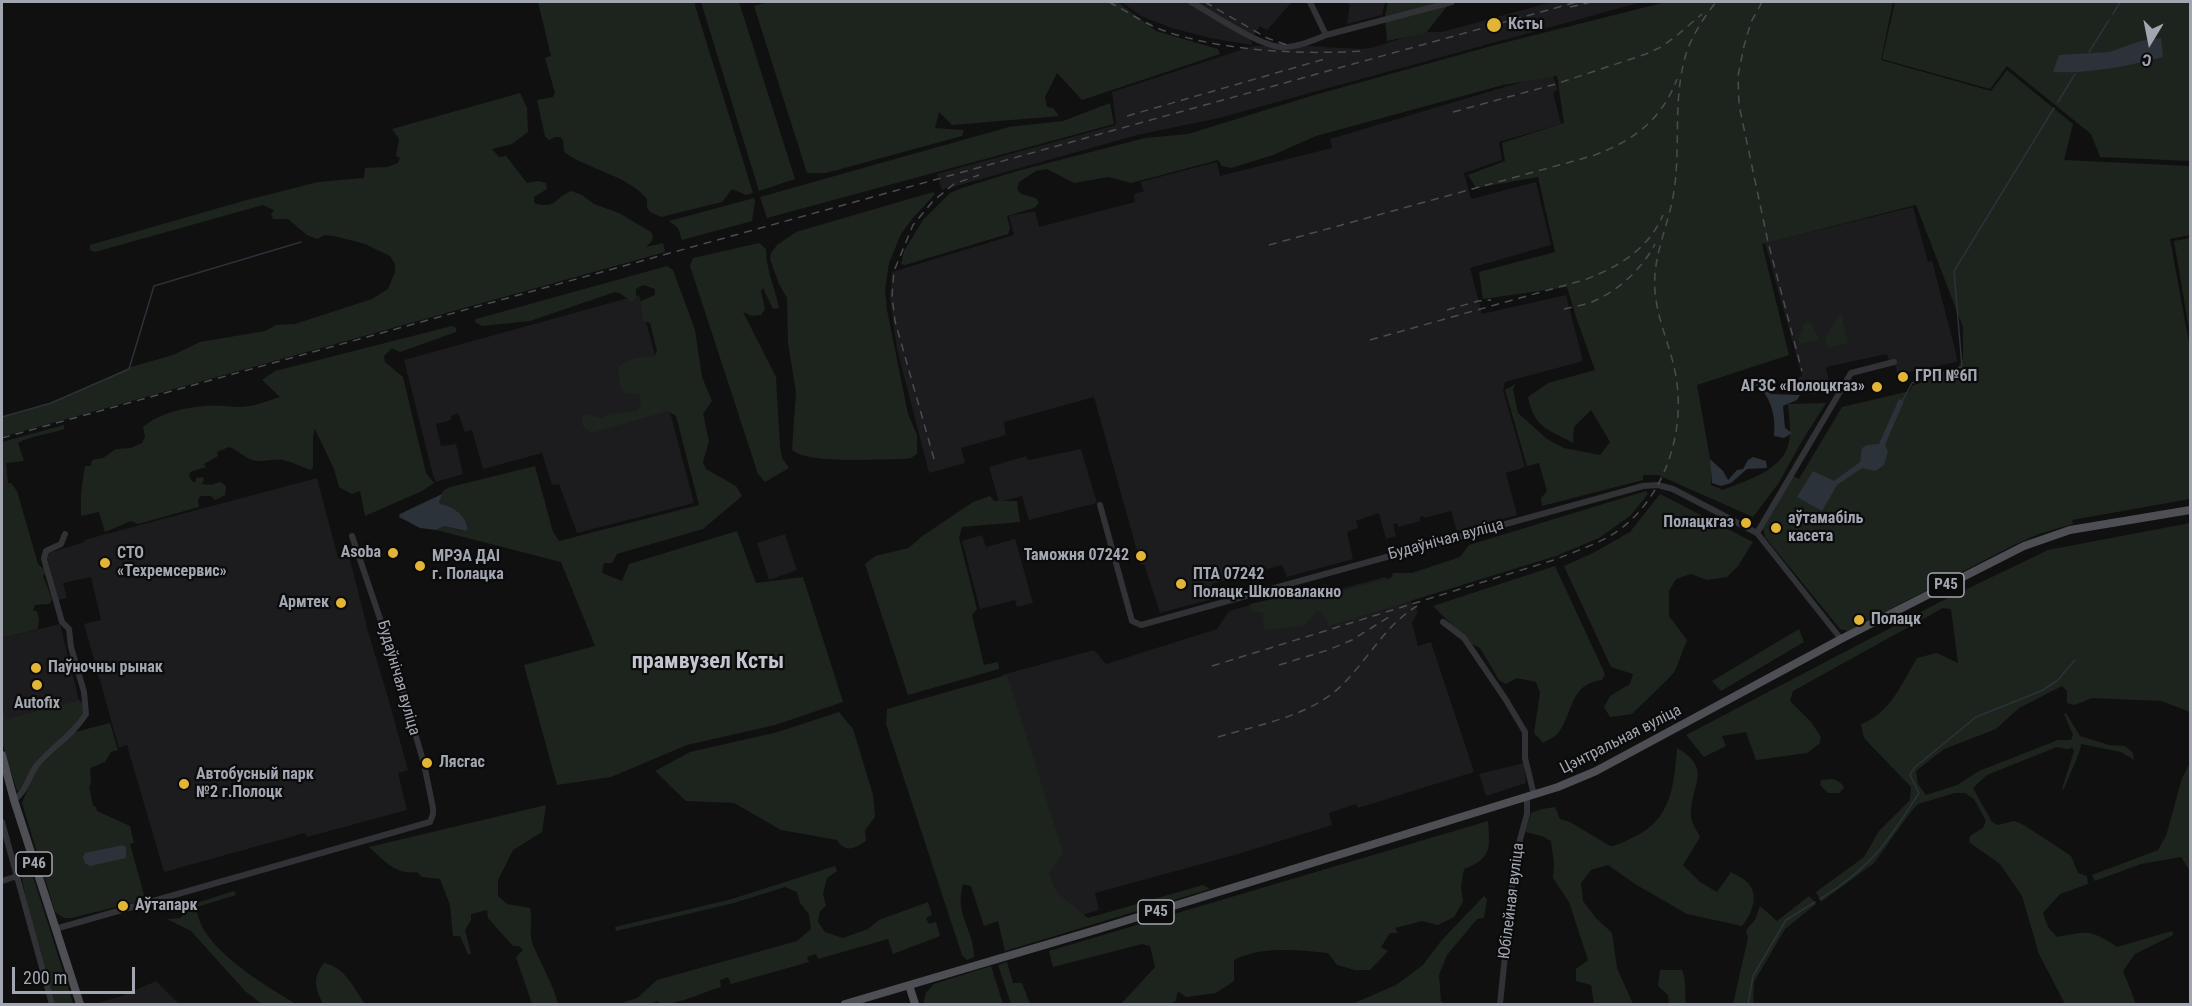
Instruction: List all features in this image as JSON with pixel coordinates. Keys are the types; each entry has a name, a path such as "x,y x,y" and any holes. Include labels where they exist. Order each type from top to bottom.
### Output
{"main road":[{"name":"Р45","path":"1841,639 2005,555 2042,539 2070,530 2190,510"},
{"name":"Цэнтральная вуліца","path":"909,985 1530,796 1596,771 1841,639"},
{"name":"Р46","path":"2,755 14,800 80,1005"},
{"name":"Р45","path":"845,1005 909,985"},
{"path":"909,985 915,1005"}],"street":[{"path":"1191,2 1253,37 1280,47 1309,43 1326,35 1452,2"},
{"path":"1310,2 1326,35"},
{"path":"1757,532 1851,373 1894,362"},
{"name":"Будаўнічая вуліца","path":"1100,505 1131,618 1135,624 1141,625 1643,486 1658,485 1673,489 1757,532 1841,639"},
{"path":"14,800 26,788 35,769 43,759 74,730 86,714 85,697 71,647 69,629 62,622 44,559 46,551 60,544 65,534"},
{"name":"Будаўнічая вуліца","path":"55,929 430,822 433,808 424,764 382,622 352,536"},
{"name":"Юбілейная вуліца","path":"1443,622 1464,638 1525,732 1530,796 1515,858 1500,1005"},
{"path":"2,822 52,1005"},
{"path":"2,881 17,876"}],"shaded area":[{"path":"538,2 694,2 753,193 746,195 732,189 722,202 661,217 650,212 647,199 629,184 564,152 563,140 560,137 549,140 545,136 537,100 553,97 555,93 545,58 551,56"},
{"path":"701,2 739,2 795,179 759,191"},
{"path":"769,2 1118,2 1156,31 1218,49 1220,54 1082,100 1057,73 1045,97 1047,107 1053,108 1059,116 952,125 939,112 935,128 964,130 962,136 826,173 807,173 754,6"},
{"path":"1121,2 1292,2 1267,30 1260,26 1251,40 1252,45 1210,38 1172,28 1141,16"},
{"path":"1345,2 1385,2 1382,15 1347,24 1350,5"},
{"path":"1388,2 1448,2 1448,5 1426,33 1387,41 1385,16"},
{"path":"1552,2 1642,2 1219,118 1137,135 942,190 937,174 1116,125 1112,92 1253,46 1371,48 1422,32 1442,32"},
{"path":"1666,2 1893,2 1881,60 1991,91 2007,70 2073,124 2064,160 2190,166 2190,235 2170,239 2190,348 2190,499 2072,520 2073,524 2039,534 2012,546 1848,631 1840,629 1765,537 1763,528 1793,476 1799,479 1842,407 1910,391 1912,386 1958,367 1963,359 1963,327 1916,205 1762,244 1789,355 1697,385 1711,464 1711,485 1723,490 1767,471 1781,459 1789,440 1788,404 1826,403 1778,484 1753,517 1658,475 1643,475 1643,480 1542,506 1541,498 1547,491 1539,463 1527,466 1505,390 1516,384 1513,389 1518,413 1547,439 1564,448 1600,455 1610,442 1591,410 1574,427 1573,443 1538,421 1528,397 1548,383 1595,370 1567,287 1483,299 1479,272 1555,252 1538,177 1476,188 1468,175 1505,161 1502,143 1564,123 1557,76 1503,85 1316,136 1273,155 1231,168 1222,166 1218,160 1131,183 1109,177 1074,183 1047,169 1036,171 1019,182 1017,189 1021,194 1036,198 1039,203 1034,208 1007,216 1010,228 1008,234 905,265 901,264 904,251 923,220 950,193 962,188 1017,171 1145,138 1188,134 1311,96 1495,45"},
{"path":"1895,2 2190,2 2190,161 2100,157 2091,134 2007,66 1990,89 1882,59"},
{"path":"2161,38 2163,57 2108,69 2053,72 2059,55 2109,52 2141,41"},
{"path":"1552,73 1558,90 1553,92 1561,124 1499,142 1502,160 1464,173 1471,199 1536,182 1551,245 1470,268 1482,314 1566,295 1583,361 1505,382 1503,390 1525,467 1506,473 1517,515 1457,531 1451,511 1425,518 1420,517 1420,521 1399,527 1397,523 1393,524 1396,536 1386,539 1379,513 1356,521 1358,528 1347,532 1353,559 1287,577 1282,565 1212,584 1216,598 1160,613 1144,564 1141,565 1094,397 1004,422 1006,435 961,448 965,463 929,473 897,349 890,298 892,272 1014,235 1009,216 1035,211 1039,227 1135,202 1134,194 1144,191 1140,182 1217,162 1220,176 1332,148 1330,139"},
{"path":"520,93 527,108 528,132 512,144 492,149 499,157 506,156 527,183 539,181 546,183 547,189 534,197 534,203 551,204 571,191 582,195 594,204 619,213 651,232 652,241 646,247 663,243 665,252 2,437 2,417 51,403 131,367 173,355 200,342 265,331 276,325 295,324 372,299 388,289 395,272 395,264 390,256 365,244 334,236 325,235 317,239 307,235 288,219 273,219 271,214 274,210 263,205 95,252 90,250 90,245 318,182 364,178 365,168 387,167 398,163 400,158 396,156 399,139 392,129"},
{"path":"1110,103 1114,124 767,218 760,197 1009,127 1063,121"},
{"path":"933,192 935,194 901,234 889,263 885,290 908,414 917,435 917,454 911,458 902,459 827,459 800,454 792,450 796,392 788,343 787,298 770,259 771,253 777,245 796,232"},
{"path":"754,198 752,221 682,240 678,228 669,221"},
{"path":"1913,207 1928,262 1932,261 1957,362 1909,372 1910,378 1899,381 1894,360 1889,361 1887,354 1826,367 1831,391 1812,394 1801,389 1798,378 1802,376 1765,243"},
{"path":"2190,238 2190,335 2174,241"},
{"path":"759,243 766,249 769,272 779,308 773,309 763,288 761,291 765,309 761,315 752,316 743,312 776,377 780,447 782,458 789,468 765,482 758,474 690,266 693,258"},
{"path":"667,266 673,270 695,330 702,377 712,401 703,414 709,441 703,462 706,469 736,486 742,496 703,529 617,554 612,563 604,563 602,573 622,581 629,564 737,531 756,583 803,577 843,702 775,725 687,745 611,777 557,785 524,665 595,646 561,562 436,530 444,526 462,531 468,529 465,519 458,512 438,501 443,491 450,487 535,466 553,532 559,541 699,505 676,416 668,411 591,433 582,425 582,417 585,414 602,418 608,414 638,411 641,402 639,394 624,393 620,386 618,367 634,359 654,357 657,351 650,323 643,321 641,301 655,295 655,289 643,285 636,289 636,299 632,302 615,292 530,321 482,326 475,322 476,319"},
{"path":"639,295 694,503 577,533 559,484 552,485 542,453 483,469 472,430 465,432 458,413 451,416 451,420 436,424 441,446 456,444 463,474 436,482 404,360"},
{"path":"1841,312 1848,343 1828,348 1825,338"},
{"path":"1808,322 1812,325 1819,340 1800,344 1798,337 1803,332 1803,324"},
{"path":"452,326 456,328 456,332 400,352 392,348 384,356 385,362 403,377 426,473 434,483 422,491 365,516 360,491 352,494 339,487 334,469 315,429 311,470 283,460 254,460 229,447 217,452 218,456 204,464 206,467 190,472 189,476 193,482 196,478 203,477 202,484 211,485 220,482 226,486 225,495 215,500 211,496 201,496 198,499 199,507 138,524 131,521 105,532 99,512 81,516 81,492 85,466 91,466 92,460 103,458 116,449 131,448 142,443 145,437 143,427 160,416 193,407 244,407 265,402 280,397 262,380 275,371"},
{"path":"1757,384 1771,394 1800,395 1797,400 1783,406 1785,428 1792,433 1784,438 1774,436 1772,409 1762,391 1757,386 1745,391 1744,389"},
{"path":"1899,399 1904,401 1885,445 1888,452 1884,465 1875,471 1862,468 1837,485 1822,511 1797,497 1813,471 1834,481 1860,462 1862,448 1879,444"},
{"path":"64,425 64,429 18,443 24,461 6,463 8,483 11,483 17,491 38,564 44,569 43,576 52,600 49,604 35,605 33,611 37,611 38,629 2,638 2,442"},
{"path":"1081,449 1097,503 1029,520 1022,496 999,502 989,467 1026,456 1028,460"},
{"path":"1753,457 1766,461 1767,468 1747,469 1731,483 1721,486 1712,483 1710,459 1723,471 1728,480 1737,470 1743,469 1748,460"},
{"path":"317,478 338,558 349,556 367,627 365,628 367,628 387,694 408,770 398,773 407,810 307,837 305,833 164,872 127,745 119,748 84,624 101,620 91,577 63,583 67,598 58,600 47,557 49,553 85,542 84,540"},
{"path":"1646,491 1648,494 1630,516 1599,538 1556,556 1329,626 1326,618 1318,610 1304,626 1264,630 1263,613 1251,611 1250,604 1324,587 1328,593 1334,593 1391,578 1393,573 1412,573 1460,557 1469,545"},
{"path":"442,494 440,504 458,512 465,519 468,529 465,531 444,526 436,530 420,528 399,517 400,514"},
{"path":"1660,494 1753,542 1738,566 1727,577 1707,580 1691,574 1676,579 1669,591 1669,616 1687,640 1675,671 1632,714 1610,717 1604,707 1610,696 1630,684 1633,674 1611,667 1564,566 1630,532"},
{"path":"990,496 994,501 1017,501 1020,522 962,527 959,538 977,609 972,615 984,665 998,662 999,669 908,695 865,564 875,556 909,548 921,537 973,502"},
{"path":"2190,523 2190,712 2161,701 2092,698 2075,705 2067,703 2067,691 2062,686 2019,708 1996,729 1944,749 1916,771 1918,784 1926,795 1957,785 1979,771 2058,740 2071,740 2073,735 2064,714 2066,713 2080,736 2109,745 2125,746 2133,753 2134,760 2121,752 2081,744 2064,789 2062,789 2074,751 2072,748 2057,747 1987,775 1973,788 1992,822 1998,825 2014,821 2024,825 2071,856 2078,873 2087,876 2088,884 2060,894 2043,913 2048,927 2057,937 2082,933 2094,934 2117,947 2172,931 2173,935 2135,954 2123,971 2136,1004 2065,1004 2039,954 2022,896 2000,864 1969,842 1970,836 1983,828 1986,821 1974,799 1965,793 1955,793 1918,804 1874,863 1821,902 1816,892 1864,857 1879,831 1910,800 1911,787 1864,738 1861,724 1880,713 1888,705 1917,658 1937,653 1958,663 1951,609 1943,608 1793,691 1790,701 1811,722 1821,737 1820,743 1807,753 1756,760 1746,732 1722,736 1726,746 1704,757 1686,735 1940,602 2048,550"},
{"path":"785,534 797,570 769,580 757,543"},
{"path":"982,535 986,547 1015,539 1033,603 1017,607 1015,600 980,609 962,541"},
{"path":"1555,566 1605,674 1602,680 1592,682 1578,692 1559,732 1543,743 1534,733 1540,693 1536,682 1517,678 1506,684 1499,680 1480,648 1470,643 1433,606"},
{"path":"1385,577 1408,597 1418,612 1412,623 1418,646 1431,642 1474,772 1358,808 1356,804 1329,813 1332,825 1238,854 1095,893 1099,910 1038,928 1019,870 1058,851 1002,675 1094,650 1106,664 1217,629 1229,611 1327,584 1329,592"},
{"name":"Паўночны рынак","path":"60,624 79,701 6,719 2,702 2,638"},
{"path":"1799,629 1804,642 1721,691 1712,681"},
{"path":"1007,675 1063,852 1049,874 1057,893 1088,918 1203,885 1210,889 1005,951 998,921 984,926 971,886 963,884 961,905 974,957 967,960 962,955 886,724 887,709"},
{"path":"80,700 85,709 82,718 42,757 21,790 17,791 2,742 2,702 6,719"},
{"path":"839,712 853,729 873,795 875,817 865,830 866,841 854,848 843,847 837,840 781,830 734,803 686,801 655,771 690,752 778,732"},
{"path":"110,723 118,750 111,752 105,762 90,768 91,784 89,786 93,806 97,811 130,826 134,843 130,844 144,895 148,894 145,900 64,918 55,912 22,803 36,770 75,732"},
{"path":"1677,748 1694,763 1698,778 1691,815 1700,837 1683,865 1700,882 1717,892 1731,872 1744,879 1751,887 1753,904 1742,926 1687,914 1635,884 1608,865 1591,870 1581,883 1583,901 1612,933 1617,968 1633,1004 1594,1004 1591,985 1576,981 1576,969 1588,960 1569,902 1553,878 1554,863 1551,841 1525,832 1531,813 1555,807 1560,819 1570,822 1610,846 1617,845 1648,829 1664,810 1672,787"},
{"path":"1524,763 1526,783 1486,796 1479,774"},
{"path":"2190,763 2190,871 2181,857 2141,864 2095,881 2092,875 2158,850 2166,836 2182,778"},
{"path":"1834,779 1844,788 1839,793 1828,793 1820,785 1821,780"},
{"path":"546,805 542,832 513,850 498,880 498,896 507,904 530,908 532,942 553,987 558,1004 532,1004 516,957 523,950 519,946 513,946 488,918 487,910 471,914 471,920 465,930 471,954 468,954 460,936 453,936 450,905 440,879 422,877 417,872 396,869 369,847"},
{"path":"1488,821 1489,846 1480,861 1464,869 1461,887 1463,902 1454,917 1438,925 1422,921 1395,928 1398,933 1390,933 1381,947 1388,951 1370,970 1355,970 1337,965 1328,953 1268,951 1234,960 1234,981 1216,993 1186,997 1179,992 1176,1001 1170,1004 1121,1004 1155,967 1150,946 1142,944 1053,967 1049,951"},
{"path":"123,845 126,847 126,858 90,866 85,863 83,857 85,853"},
{"path":"835,866 837,871 827,878 823,894 826,906 820,911 818,922 825,932 843,938 868,929 879,920 928,902 932,915 926,918 929,924 936,922 940,936 893,954 888,939 818,959 816,954 807,957 809,962 731,984 728,977 720,980 721,987 667,1004 660,1004 658,1001 649,1004 619,1004 637,998 657,980 797,941 811,929 809,914 800,903 797,892 785,887 734,903 616,931 615,927 732,899"},
{"path":"31,870 73,1004 55,1004 21,873"},
{"path":"234,891 236,895 197,907 200,921 208,936 235,963 296,1004 262,1004 245,991 191,931 167,919 181,918 187,906"},
{"path":"1484,896 1487,899 1484,918 1477,919 1447,955 1439,975 1441,1001 1445,1004 1352,1004 1396,985 1423,965 1441,941"},
{"path":"1809,896 1816,904 1785,929 1754,982 1753,1004 1733,1004 1748,938 1746,930 1755,920 1760,906 1777,921"},
{"path":"1007,962 1013,983 1022,983 1030,1004 1011,1004 998,965"},
{"path":"324,963 343,973 365,1004 323,1004 318,993 316,978"},
{"path":"991,966 1003,1004 923,1004 926,993 934,984"},
{"path":"1660,970 1682,970 1686,1004 1669,1004 1668,995 1658,986"},
{"path":"156,981 179,1004 94,1004 122,996"}],"waterway":[{"path":"2113,14 2120,2"},
{"path":"2089,52 2109,20"},
{"path":"2058,102 2075,74"},
{"path":"1903,400 1912,383 1962,367 1954,271 2054,108"},
{"path":"2,417 51,403 129,369 154,286 301,242"},
{"path":"1820,899 1860,870 1891,836 1919,793 1910,775 1914,768 1976,717 2041,691 2057,681 2075,660"},
{"path":"1748,1004 1753,976 1786,920 1815,902"}],"railway":[{"path":"1109,2 1162,30 1209,43 1288,52 1363,51"},
{"path":"1205,2 1267,38 1287,45"},
{"path":"2,438 1577,2"},
{"path":"1570,7 1591,2"},
{"path":"1212,666 1557,559 1612,535 1634,517 1648,501 1667,464 1677,424 1677,384 1656,300 1655,273 1676,179 1680,85 1688,48 1700,24 1716,2"},
{"path":"1762,2 1751,22 1744,46 1738,76 1739,105 1768,242 1802,371"},
{"path":"1453,112 1556,84 1646,54 1661,47 1702,14"},
{"path":"1127,116 1328,58"},
{"path":"1269,245 1607,150 1633,136 1654,118 1663,107 1677,79"},
{"path":"934,459 895,321 892,296 894,271 913,225 933,201 954,184 979,175"},
{"path":"1370,340 1597,275 1620,263 1640,248 1657,227 1663,215"},
{"path":"1564,309 1592,302 1611,292 1636,270 1655,244"},
{"path":"1447,310 1478,301 1491,300"},
{"path":"1218,737 1283,718 1314,705 1328,696 1351,676 1395,623 1417,606"},
{"path":"1279,665 1352,640 1392,615"}],"place":[{"name":"Ксты","path":"1494,25"},
{"name":"ГРП №6П","path":"1903,377"},
{"name":"АГЗС «Полоцкгаз»","path":"1877,387"},
{"name":"Полацкгаз","path":"1746,523"},
{"name":"аўтамабіль касета","path":"1776,528"},
{"name":"Asoba","path":"393,553"},
{"name":"Таможня 07242","path":"1141,556"},
{"name":"СТО «Техремсервис»","path":"105,563"},
{"name":"МРЭА ДАІ г. Полацка","path":"420,566"},
{"name":"ПТА 07242 Полацк-Шкловалакно","path":"1181,584"},
{"name":"Армтек","path":"341,603"},
{"name":"Полацк","path":"1859,620"},
{"name":"Паўночны рынак","path":"36,668"},
{"name":"Autofix","path":"37,685"},
{"name":"Лясгас","path":"427,763"},
{"name":"Автобусный парк №2 г.Полоцк","path":"184,784"},
{"name":"Аўтапарк","path":"123,906"}],"district":[{"name":"прамвузел Ксты","path":"708,662"}]}
